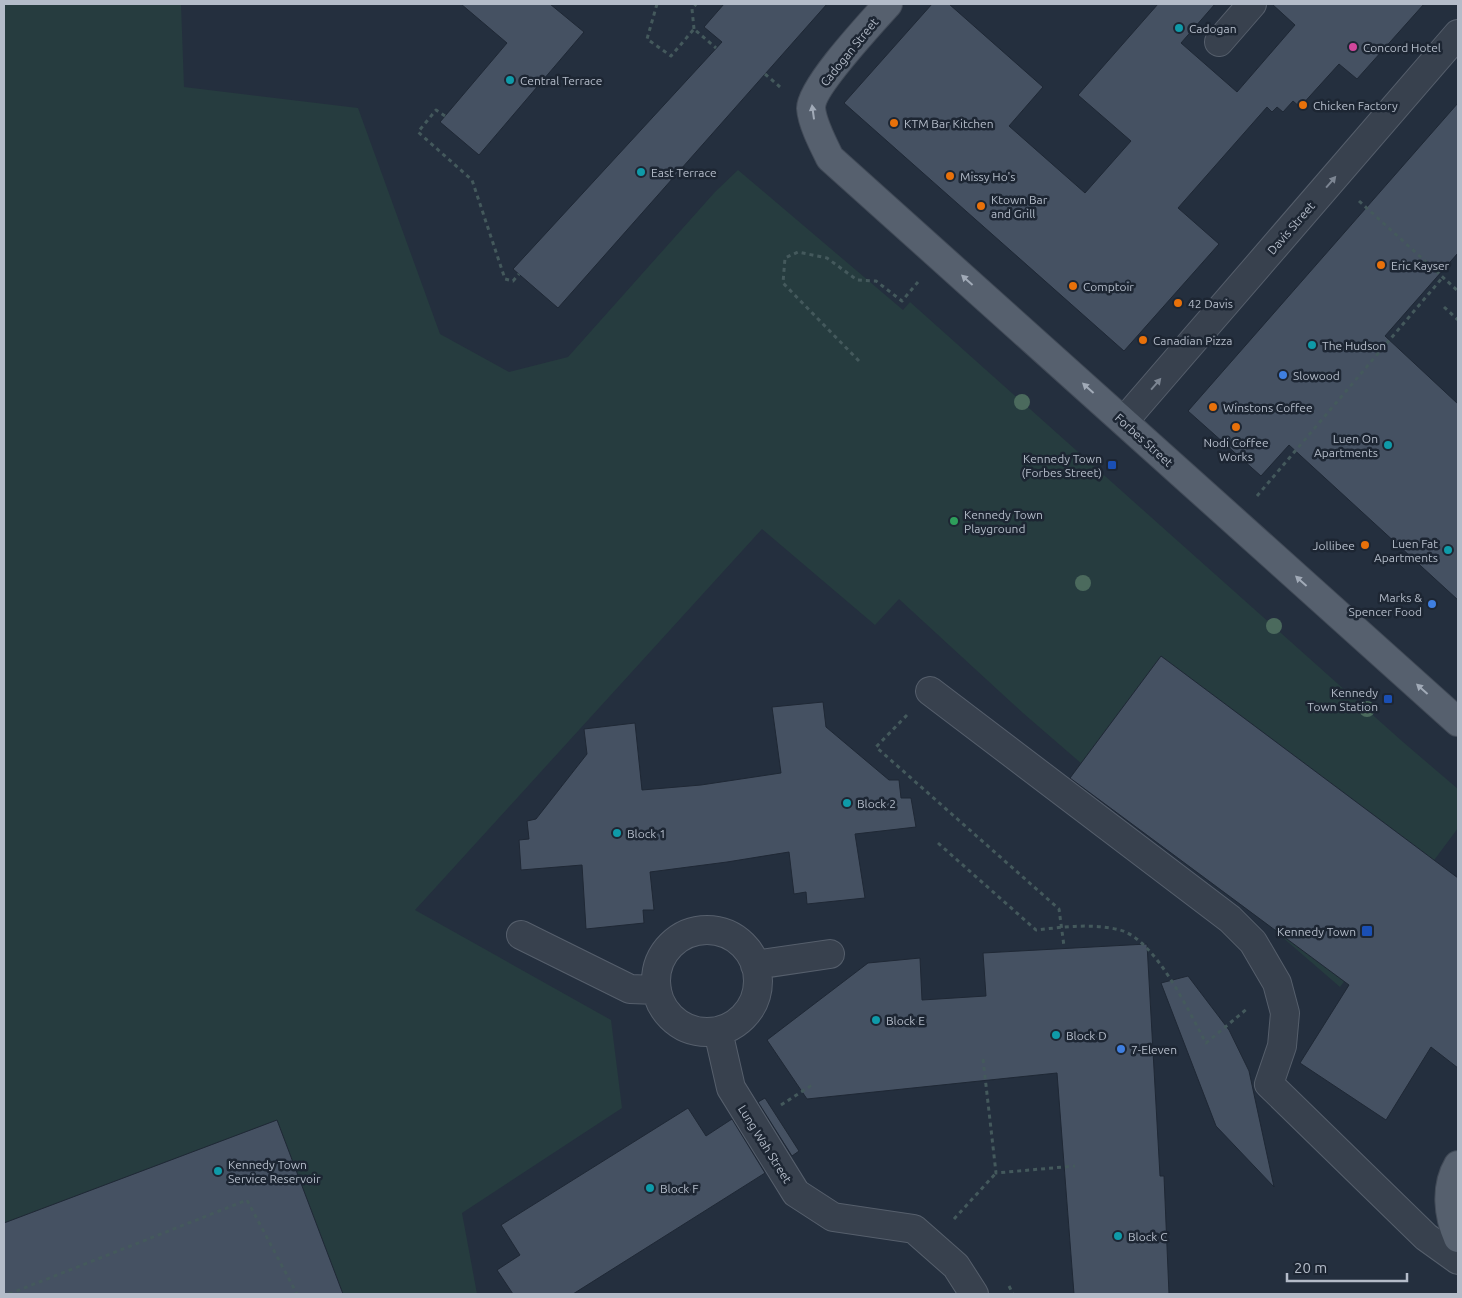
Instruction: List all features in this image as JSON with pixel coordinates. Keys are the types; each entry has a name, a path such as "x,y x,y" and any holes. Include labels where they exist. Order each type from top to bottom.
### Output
{"main road":[{"name":"Cadogan Street","path":"830,158 818,135 811,106 824,80 888,4"},
{"name":"Forbes Street","path":"830,158 1458,722"},
{"path":"1458,1165 1454,1172 1448,1201 1458,1238"}],"street":[{"path":"1219,42 1252,4"},
{"name":"Davis Street","path":"1124,421 1458,34"},
{"path":"930,691 1230,920 1253,942 1277,983 1285,1013 1282,1046 1269,1084 1426,1237 1458,1260"},
{"path":"703,930 720,931 735,938 748,950 755,965 758,982 755,998 747,1013 734,1024 718,1031 702,1032 686,1027 672,1018 662,1005 657,990 657,972 662,956 672,943 686,934 703,930"},
{"path":"521,935 630,989 657,990"},
{"path":"755,965 830,954"},
{"name":"Lung Wah Street","path":"718,1031 731,1088 796,1193 832,1217 914,1229 956,1266 974,1294"}],"path":[{"path":"657,4 647,39 671,56 694,29"},
{"path":"696,4 692,9 694,29 716,48"},
{"path":"765,74 784,91"},
{"path":"445,116 436,110 418,132 472,180 505,279 513,281 519,274"},
{"path":"1357,199 1458,291"},
{"path":"859,361 783,283 785,258 798,252 827,258 857,280 876,281 902,301 922,276"},
{"path":"1257,496 1443,277"},
{"path":"1444,307 1458,320"},
{"path":"1250,490 1264,503"},
{"path":"930,691 876,747 1060,909 1064,946"},
{"path":"938,842 1036,930 1095,926 1121,930 1136,938 1156,958 1206,1043 1277,983"},
{"path":"983,1059 996,1173"},
{"path":"774,1110 812,1085"},
{"path":"953,1220 996,1173 1075,1166"},
{"path":"9,1294 247,1200 297,1294"}],"green space":[{"path":"4,4 181,4 184,87 358,108 440,334 509,372 568,357 715,192 738,170 903,310 910,302 1458,789 1458,828 1340,987 1023,713 899,599 875,625 762,529 415,910 611,1020 622,1108 462,1213 477,1294 4,1294"}],"building":[{"name":"Central Terrace","path":"461,4 550,4 584,32 479,155 440,122 507,43"},
{"name":"East Terrace","path":"724,4 827,4 558,308 513,269 722,42 704,27"},
{"path":"932,4 949,4 1043,87 1009,126 1085,193 1131,141 1078,95 1158,4 1215,4 1181,43 1237,92 1295,25 1272,4 1424,4 1357,79 1339,64 1300,107 1293,101 1283,112 1277,107 1272,112 1267,107 1178,208 1219,244 1124,351 844,103"},
{"path":"1458,103 1458,253 1385,336 1458,404 1458,600 1289,445 1261,476 1188,411"},
{"name":"Kennedy Town","path":"1161,656 1458,878 1458,1068 1431,1047 1386,1120 1300,1063 1349,985 1070,778"},
{"path":"823,702 826,727 889,780 899,780 901,798 911,798 916,827 855,834 865,898 807,904 806,892 794,894 789,852 650,872 654,910 643,910 644,923 586,929 582,865 521,870 519,840 529,839 527,821 536,819 587,754 584,729 635,723 642,790 701,785 781,773 772,707"},
{"path":"1147,944 1160,1176 1164,1176 1169,1294 1074,1294 1057,1073 807,1099 767,1040 868,963 920,958 922,1000 986,996 983,953"},
{"path":"1188,976 1229,1030 1249,1071 1274,1187 1216,1126 1161,983"},
{"path":"765,1098 799,1151 792,1156 758,1102"},
{"name":"Block F","path":"688,1108 706,1136 732,1119 765,1173 573,1294 513,1294 497,1270 520,1255 501,1225"},
{"name":"Kennedy Town Service Reservoir","path":"277,1120 343,1294 4,1294 4,1223"}],"place":[{"name":"Cadogan","path":"1179,28"},
{"name":"Concord Hotel","path":"1353,47"},
{"name":"Central Terrace","path":"510,80"},
{"name":"Chicken Factory","path":"1303,105"},
{"name":"KTM Bar Kitchen","path":"894,123"},
{"name":"East Terrace","path":"641,172"},
{"name":"Missy Ho's","path":"950,176"},
{"name":"Ktown Bar and Grill","path":"981,206"},
{"name":"Eric Kayser","path":"1381,265"},
{"name":"Comptoir","path":"1073,286"},
{"name":"42 Davis","path":"1178,303"},
{"name":"Canadian Pizza","path":"1143,340"},
{"name":"The Hudson","path":"1312,345"},
{"name":"Slowood","path":"1283,375"},
{"name":"Winstons Coffee","path":"1213,407"},
{"name":"Nodi Coffee Works","path":"1236,427"},
{"name":"Luen On Apartments","path":"1388,445"},
{"name":"Kennedy Town (Forbes Street)","path":"1112,465"},
{"name":"Kennedy Town Playground","path":"954,521"},
{"name":"Jollibee","path":"1365,545"},
{"name":"Luen Fat Apartments","path":"1448,550"},
{"name":"Marks & Spencer Food","path":"1432,604"},
{"name":"Kennedy Town Station","path":"1388,699"},
{"name":"Block 2","path":"847,803"},
{"name":"Block 1","path":"617,833"},
{"name":"Kennedy Town","path":"1367,931"},
{"name":"Block E","path":"876,1020"},
{"name":"Block D","path":"1056,1035"},
{"name":"7-Eleven","path":"1121,1049"},
{"name":"Kennedy Town Service Reservoir","path":"218,1171"},
{"name":"Block F","path":"650,1188"},
{"name":"Block C","path":"1118,1236"}]}
